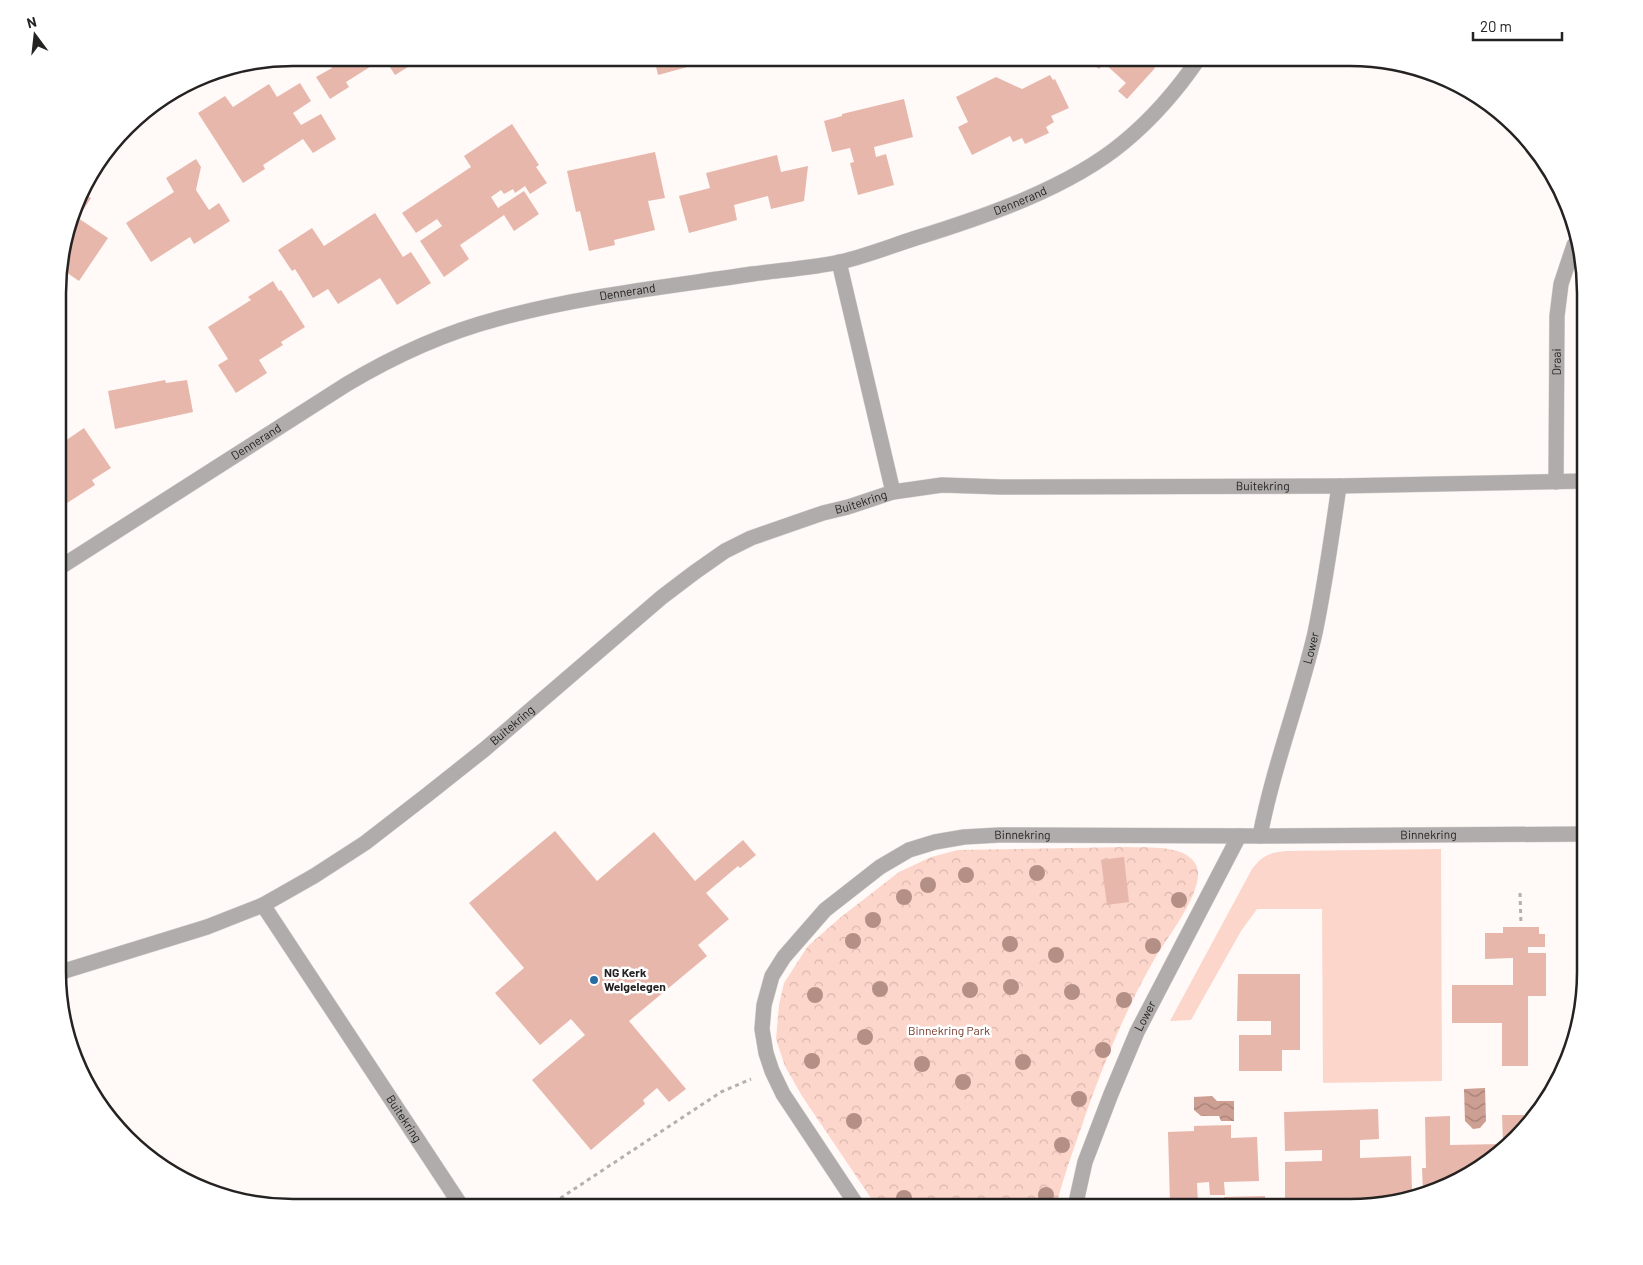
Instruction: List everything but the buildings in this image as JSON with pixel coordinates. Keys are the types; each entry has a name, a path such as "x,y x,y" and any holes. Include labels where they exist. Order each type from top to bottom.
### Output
{"street":[{"name":"Dennerand","path":"66,564 377,366 441,338 497,319 576,300 840,262 944,230 1069,179 1098,161 1125,142 1154,114 1184,81 1194,66"},
{"name":"Draai","path":"1556,482 1557,316 1561,284 1572,250"},
{"path":"840,262 893,492"},
{"name":"Buitekring","path":"66,971 207,927 263,905 314,876 365,843 485,748 662,596 725,551 751,538 823,513 893,492 942,485 1001,487 1339,486 1577,481"},
{"name":"Lower","path":"1260,836 1267,798 1314,634 1332,541 1339,486"},
{"name":"Binnekring","path":"853,1199 783,1094 772,1071 766,1053 762,1029 764,1005 772,976 784,957 825,910 880,867 909,850 935,842 964,837 999,835 1577,834"},
{"name":"Lower","path":"1077,1199 1085,1162 1137,1032 1239,836"},
{"name":"Buitekring","path":"263,905 457,1199"}],"path":[{"path":"1520,893 1521,925"},
{"path":"559,1199 721,1092 772,1071"}],"green space":[{"name":"Binnekring Park","path":"1156,848 1185,854 1197,867 1196,888 1184,914 1155,958 1113,1043 1073,1150 1058,1199 872,1199 802,1096 785,1066 776,1039 779,1005 784,983 808,946 841,917 899,872 931,857 958,850"},
{"path":"1441,849 1442,1081 1323,1083 1322,909 1257,909 1241,931 1191,1020 1170,1021 1252,869 1263,858 1286,851"}],"water":[{"path":"1485,1088 1486,1121 1480,1128 1473,1129 1465,1121 1464,1089"},
{"path":"1212,1096 1217,1101 1234,1101 1234,1121 1221,1121 1219,1116 1201,1116 1194,1110 1194,1097"}],"place":[{"name":"NG Kerk Welgelegen","path":"594,980"}]}
